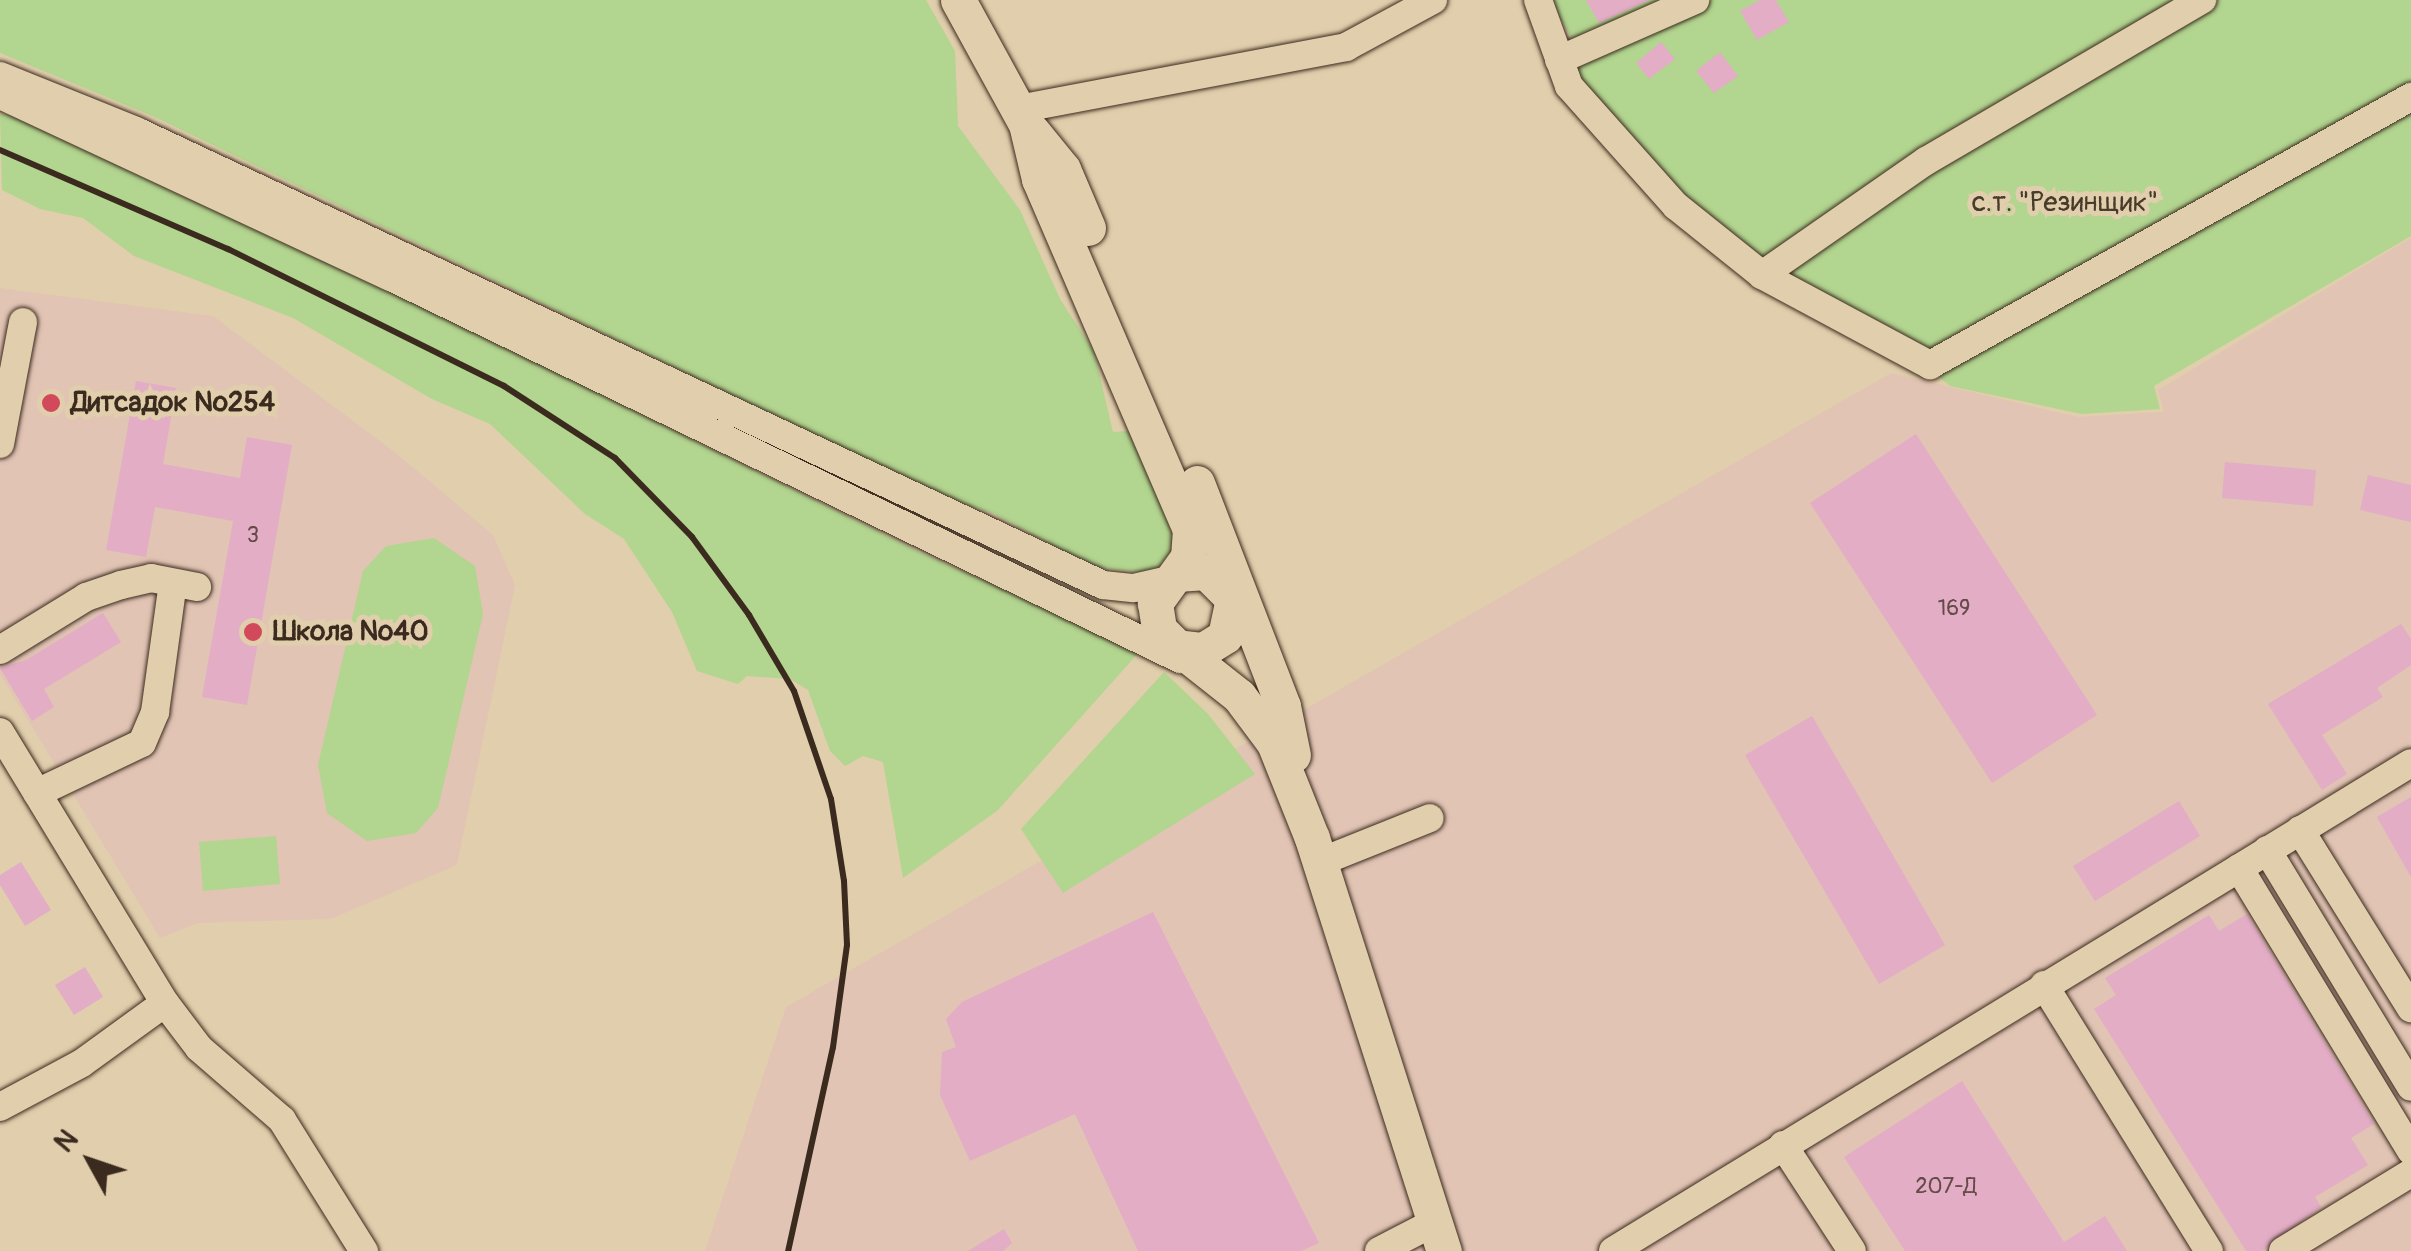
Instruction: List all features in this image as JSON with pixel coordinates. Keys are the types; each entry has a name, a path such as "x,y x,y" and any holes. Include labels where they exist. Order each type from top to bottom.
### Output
{"main road":[{"path":"958,0 1022,116 1062,169 1293,754"},
{"path":"1022,116 1039,179 1086,274 1190,528 1174,577 1155,603 1172,643 1220,681 1262,722 1316,850"},
{"path":"1174,577 1206,572 1229,585 1283,706 1316,850 1440,1237"},
{"path":"1172,643 1215,645 1229,585"}],"street":[{"path":"1022,116 1346,48 1433,0"},
{"path":"1538,0 1568,86 1620,149 1676,206 1762,275 1914,357 1941,363 2140,244 2411,98"},
{"path":"1559,60 1695,0"},
{"path":"1762,275 1926,161 2202,0"},
{"path":"0,76 136,131 1103,585 1134,588 1174,577"},
{"path":"0,95 872,507 914,519 1172,643"},
{"path":"0,444 23,322"},
{"path":"872,507 908,532 1220,681"},
{"path":"0,650 86,596 151,578 185,585 155,712 142,743 37,793"},
{"path":"0,732 165,1002 199,1048 282,1120 364,1251"},
{"path":"1613,1251 2300,830 2409,771"},
{"path":"1316,850 1430,818"},
{"path":"2300,830 2411,1008"},
{"path":"2267,850 2411,1087"},
{"path":"2239,868 2411,1151"},
{"path":"2044,985 2209,1251"},
{"path":"0,1107 82,1063 165,1002"},
{"path":"1784,1146 1852,1251"},
{"path":"2283,1251 2411,1174"},
{"path":"1379,1251 1440,1237"}],"shaded area":[{"path":"2411,238 2411,1251 705,1251 786,1007 1891,373 2078,417 2164,412 2158,390"},
{"name":"Школа №40","path":"0,288 213,316 396,453 493,535 515,585 457,865 331,919 198,923 160,938 0,674"}],"green space":[{"path":"0,0 926,0 955,51 958,126 1020,210 1060,299 1094,351 1113,432 1141,430 1183,534 1164,564 1145,573 1093,567 992,513 950,500 155,117 0,53"},
{"name":"с.т. \"Резинщик\"","path":"1550,0 2411,0 2411,236 2154,386 2160,409 2082,414 1950,386 1902,347 1684,210 1567,73 1574,43"},
{"path":"0,114 50,122 926,555 1141,650 998,810 903,878 883,762 863,756 845,766 830,751 808,690 790,679 747,676 738,684 697,671 672,612 624,539 585,514 490,424 432,399 293,318 134,256 83,218 40,209 2,190"},
{"path":"434,538 475,566 483,614 438,808 416,833 367,841 327,813 318,765 363,571 386,546"},
{"path":"1164,672 1208,714 1255,774 1063,893 1021,829"},
{"path":"276,836 280,884 203,891 199,842"}],"building":[{"path":"1586,0 1650,0 1599,23"},
{"path":"1760,0 1776,0 1789,22 1757,40 1740,11"},
{"path":"1661,42 1675,59 1649,79 1636,63"},
{"path":"1720,52 1738,76 1714,93 1696,71"},
{"path":"136,381 176,388 163,464 240,478 247,437 292,445 247,705 202,697 233,521 155,507 146,557 106,550"},
{"path":"1916,434 2097,715 1992,783 1810,503"},
{"path":"2225,462 2316,470 2313,506 2222,498"},
{"path":"2368,475 2411,485 2411,522 2360,510"},
{"path":"103,613 121,642 44,689 54,707 32,721 0,668 26,660"},
{"path":"2401,624 2411,639 2411,665 2377,688 2383,697 2322,735 2347,774 2322,790 2268,704"},
{"path":"1812,716 1945,945 1879,984 1745,755"},
{"path":"2411,797 2411,877 2377,817"},
{"path":"2179,801 2200,836 2095,901 2073,866"},
{"path":"21,862 51,910 25,926 0,885 0,875"},
{"path":"1153,912 1319,1243 1301,1251 1138,1251 1075,1114 970,1161 940,1095 942,1052 956,1047 946,1019 962,1002"},
{"path":"2247,914 2374,1124 2351,1138 2368,1165 2315,1197 2321,1207 2262,1251 2246,1251 2094,1009 2116,995 2105,978 2209,915 2219,931"},
{"path":"85,967 103,997 74,1015 55,985"},
{"path":"1962,1081 2064,1242 2105,1216 2127,1251 1905,1251 1844,1157"},
{"path":"1004,1229 1012,1243 1003,1251 968,1251"}],"railway":[{"path":"0,150 228,249 504,386 615,458 692,537 749,615 794,691 831,799 844,881 847,945 833,1047 788,1251"}],"place":[{"name":"Дитсадок №254","path":"51,403"},
{"name":"Школа №40","path":"253,632"}]}
